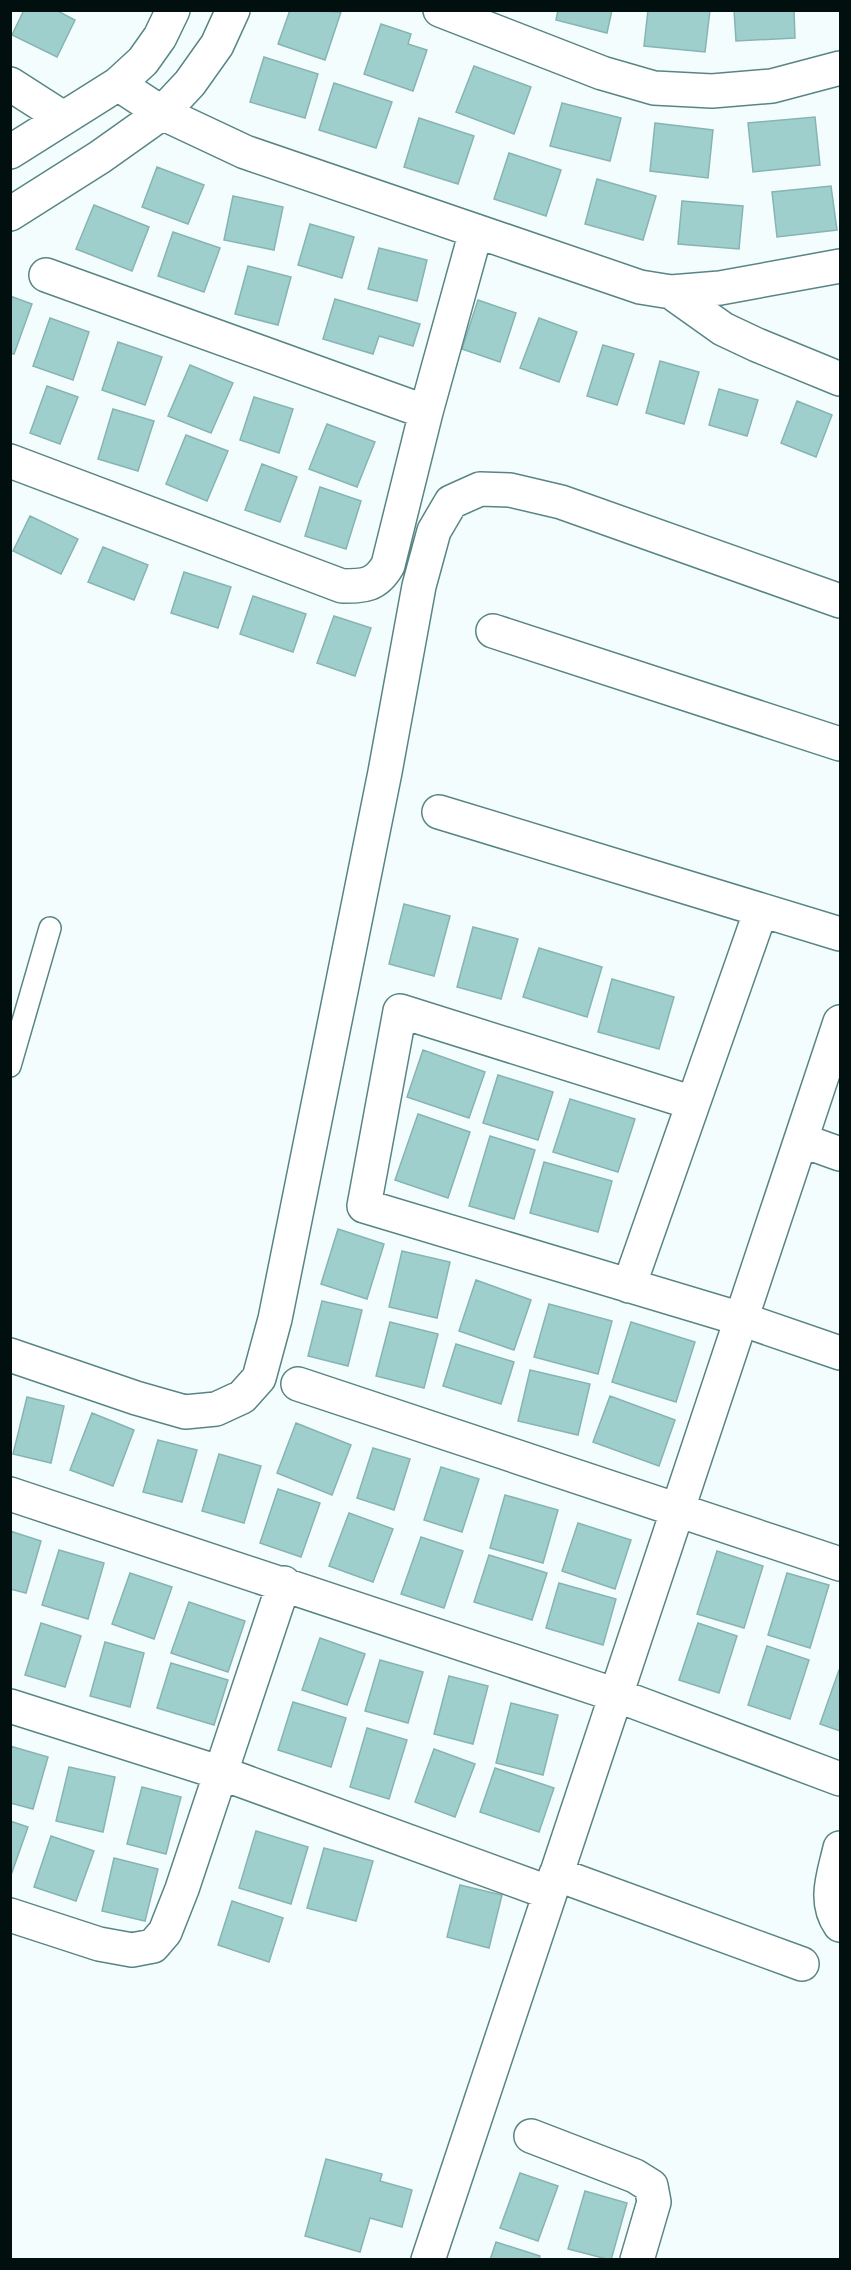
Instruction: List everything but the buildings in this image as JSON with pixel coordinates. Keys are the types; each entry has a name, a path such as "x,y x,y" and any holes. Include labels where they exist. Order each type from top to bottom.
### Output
{"street":[{"path":"10,152 118,84 143,61 160,36 173,10"},
{"path":"10,214 100,157 162,113 190,83 210,54 233,10"},
{"path":"440,10 602,73 654,88 712,91 772,86 840,68"},
{"path":"10,84 63,118"},
{"path":"118,84 162,113 245,152 640,287 671,292 720,288 840,266"},
{"path":"10,461 342,586 357,586 381,578 388,565 426,412 476,231"},
{"path":"46,275 426,412"},
{"path":"671,292 723,329 840,379"},
{"path":"10,1355 136,1398 185,1412 216,1409 242,1397 259,1378 275,1318 381,795 419,586 434,531 451,502 480,489 510,490 561,502 840,601"},
{"path":"493,631 840,744"},
{"path":"439,812 840,934"},
{"path":"629,1286 761,910"},
{"path":"693,1103 400,1011 364,1206 741,1319 840,1353"},
{"path":"428,2259 840,1022"},
{"path":"801,1140 840,1154"},
{"path":"298,1384 840,1564"},
{"path":"10,1494 616,1695 840,1779"},
{"path":"10,1915 99,1944 132,1950 153,1946 165,1932 182,1889 284,1583"},
{"path":"10,1706 802,1964"},
{"path":"840,1848 830,1888 830,1904 840,1925"},
{"path":"531,2136 635,2176 651,2186 654,2202 637,2259"}],"lane":[{"path":"10,1066 50,928"}]}
